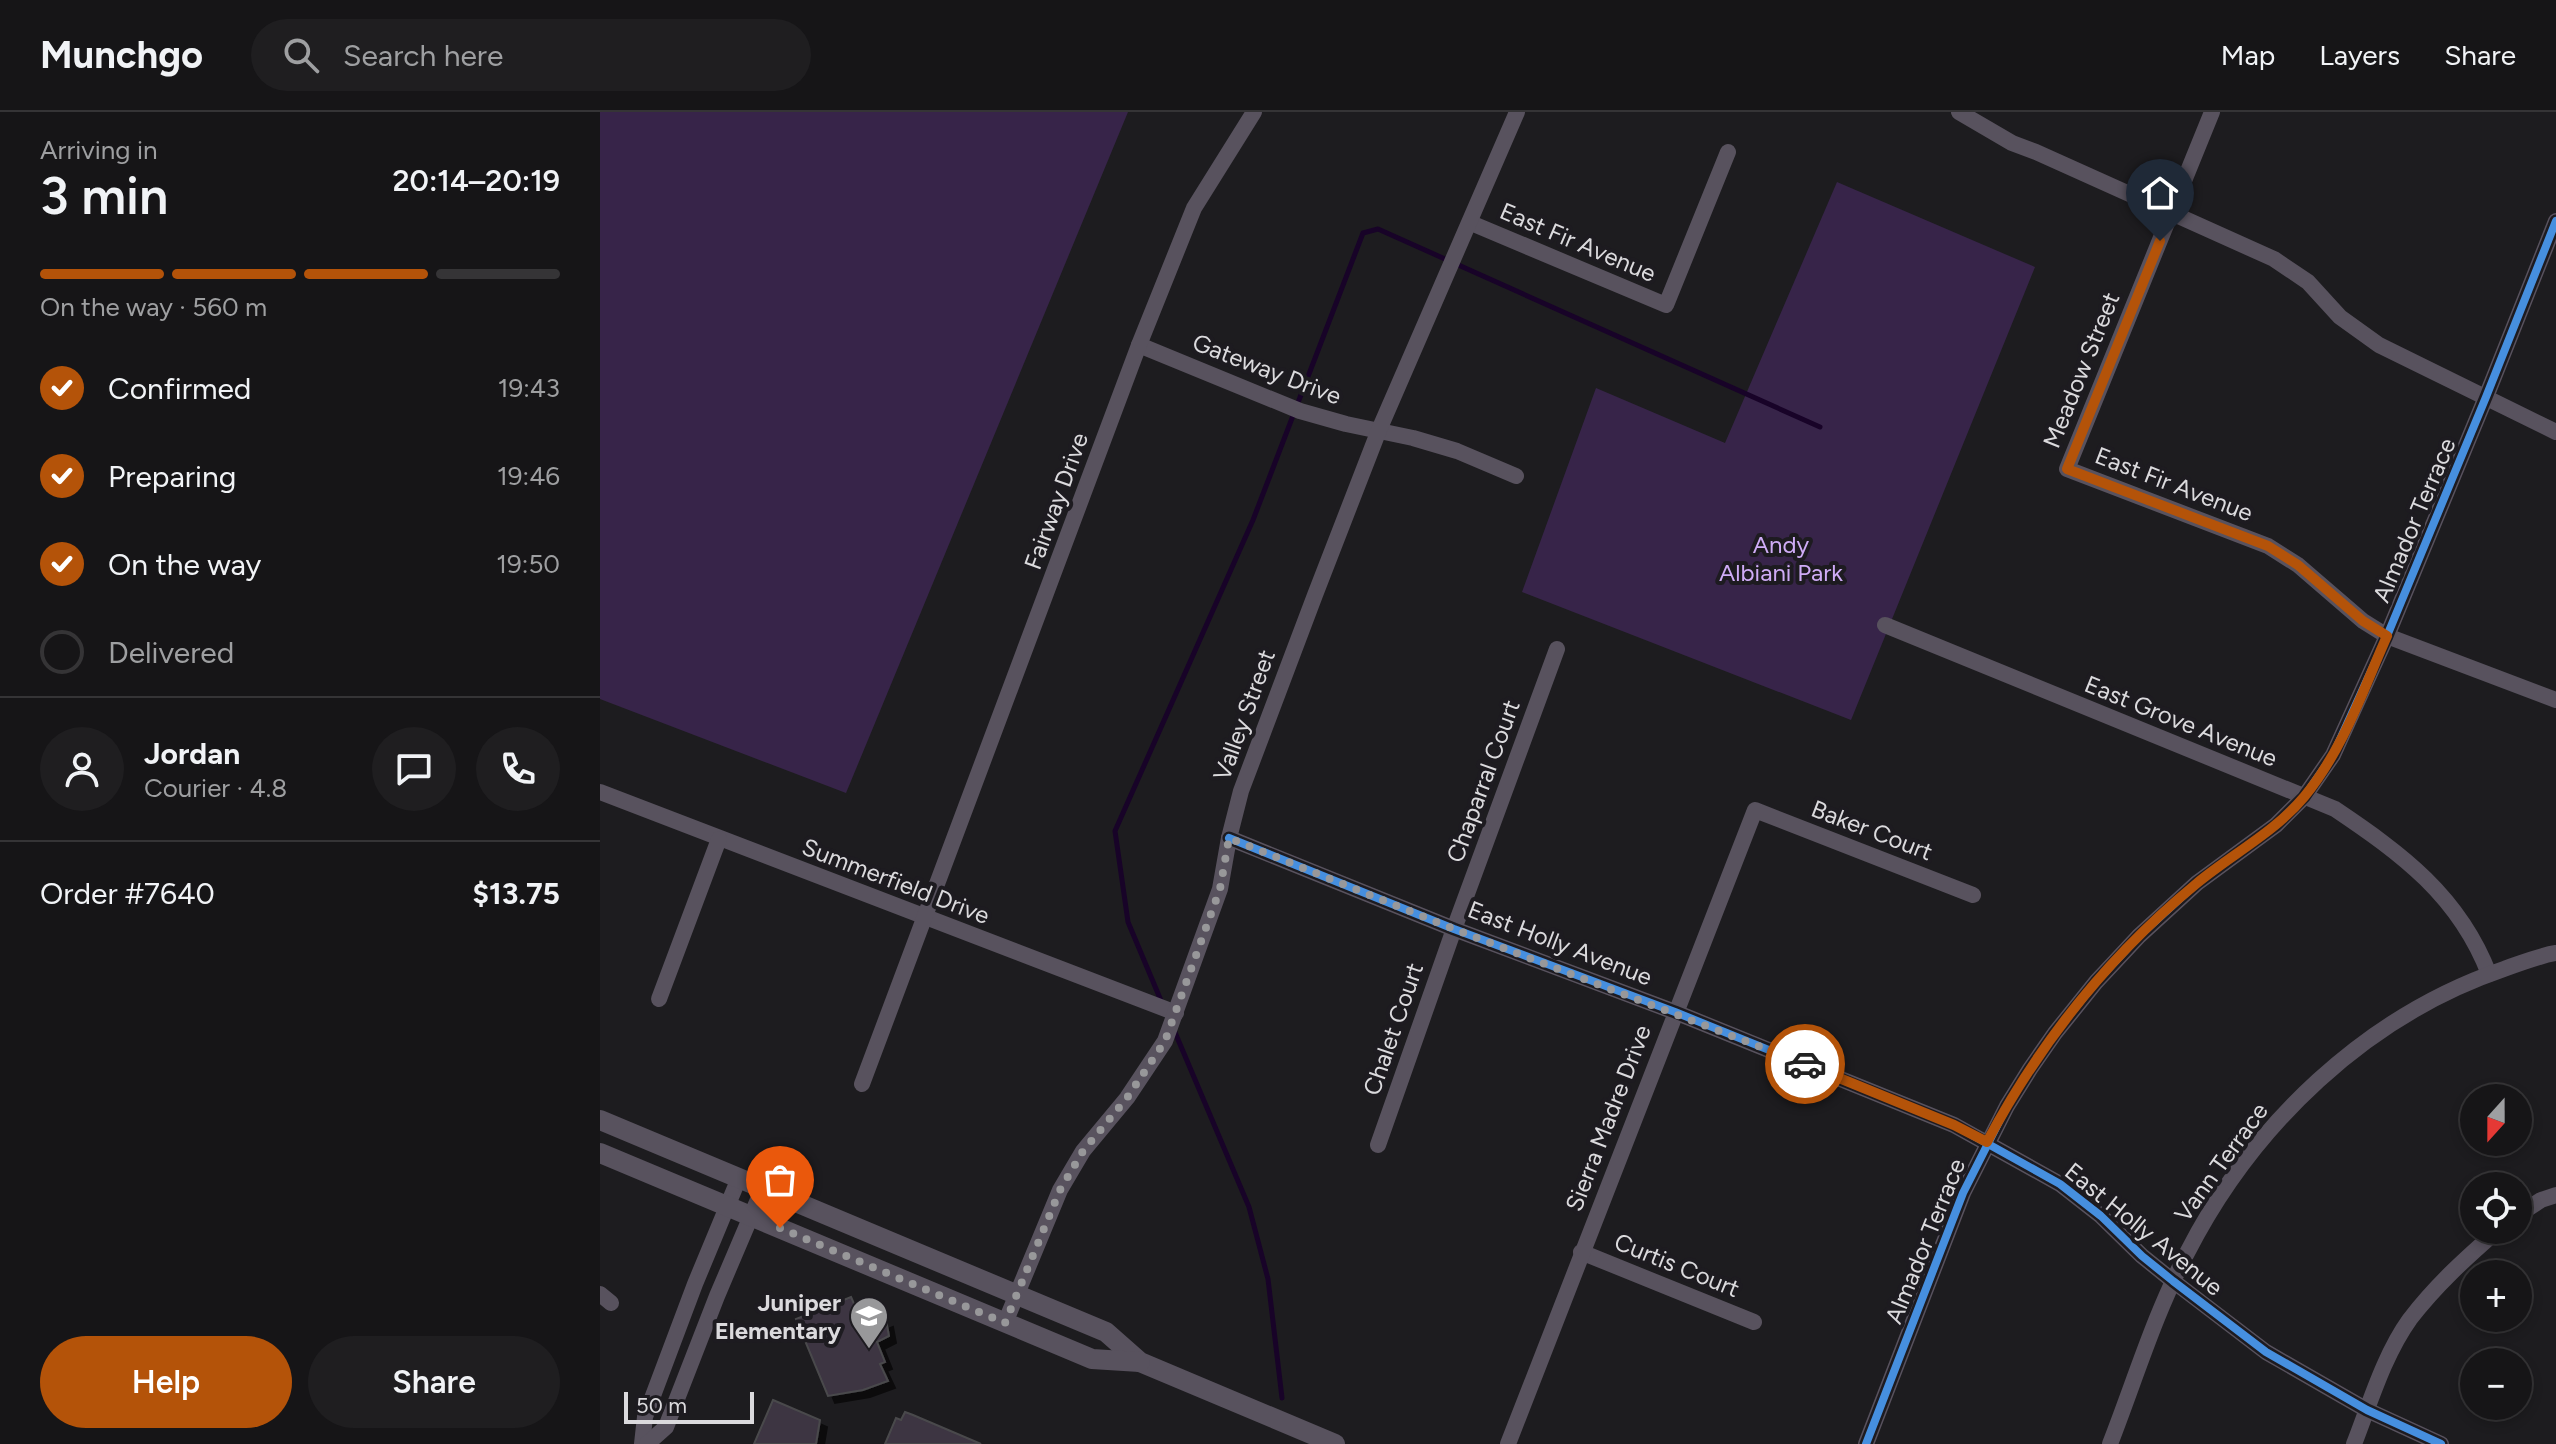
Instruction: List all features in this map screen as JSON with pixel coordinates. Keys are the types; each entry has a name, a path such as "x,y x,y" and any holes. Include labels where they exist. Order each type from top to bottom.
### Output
{"street":[{"name":"Fairway Drive","path":"862,1084 1139,345 1194,208 1254,112"},
{"name":"Valley Street","path":"1005,1323 1060,1190 1083,1151 1127,1098 1165,1041 1220,889 1241,791 1379,430 1517,112"},
{"path":"1959,112 2012,143 2274,259 2308,282 2340,317 2379,345 2556,432"},
{"name":"Meadow Street","path":"2067,469 2212,112"},
{"name":"East Fir Avenue","path":"1471,223 1666,305 1728,152"},
{"name":"Almador Terrace","path":"1866,1444 1963,1193 2007,1106 2055,1033 2139,936 2197,883 2276,825 2304,797 2333,755 2387,636 2556,221"},
{"name":"Gateway Drive","path":"1139,345 1300,411 1457,451 1516,476"},
{"name":"East Fir Avenue","path":"2067,469 2268,546 2298,565 2363,621 2387,636 2556,700"},
{"name":"East Grove Avenue","path":"1885,625 2335,809 2382,840 2428,879 2459,916 2489,974"},
{"name":"Chaparral Court","path":"1454,929 1557,649"},
{"name":"Summerfield Drive","path":"600,792 1176,1013"},
{"name":"Baker Court","path":"1755,810 1973,895"},
{"name":"Sierra Madre Drive","path":"1508,1444 1755,810"},
{"name":"East Holly Avenue","path":"1229,838 1888,1097 1987,1142 2060,1184 2101,1216 2142,1256 2266,1352 2367,1410 2441,1444"},
{"path":"659,999 719,839"},
{"name":"Chalet Court","path":"1378,1145 1454,929"},
{"name":"Vann Terrace","path":"2110,1444 2173,1281 2217,1201 2269,1130 2317,1081 2401,1018 2447,992 2489,974 2556,953"},
{"path":"600,1120 1106,1332 1140,1362 1335,1444"},
{"path":"600,1153 1092,1359 1140,1362"},
{"path":"645,1444 645,1417 739,1178"},
{"path":"645,1444 666,1427 763,1188"},
{"path":"2532,1206 2556,1195"},
{"path":"2354,1444 2391,1353 2409,1320 2452,1270 2482,1244"},
{"name":"Curtis Court","path":"1581,1252 1754,1322"}],"green space":[{"path":"600,112 1128,112 846,793 600,699"},
{"name":"Andy Albiani Park","path":"1837,182 2035,267 1851,720 1522,592 1596,388 1725,443"}],"building":[{"path":"851,1297 862,1322 879,1318 881,1322 886,1320 889,1336 877,1342 885,1362 880,1364 888,1381 863,1390 828,1396 796,1319"},
{"path":"773,1400 820,1420 816,1444 754,1444"},
{"path":"905,1412 981,1444 885,1444 896,1418 901,1420"}],"waterway":[{"path":"1162,1003 1128,922 1115,831 1253,520 1363,233 1378,229 1820,427"},
{"path":"1174,1030 1249,1207 1268,1279 1282,1398"}],"cycle path":[{"path":"1866,1444 1963,1193 2007,1106 2030,1069 2096,982 2139,936 2197,883 2276,825 2304,797 2333,755 2387,636 2556,221"},
{"path":"1229,838 1954,1125 2060,1184 2101,1216 2142,1256 2266,1352 2367,1410 2441,1444"}],"way so far":[{"path":"780,1228 1005,1323 1060,1190 1083,1151 1127,1098 1165,1041 1220,889 1229,838 1454,929 1805,1064"}],"place":[{"name":"Juniper Elementary","path":"869,1350"}],"route":[{"path":"1805,1064 1954,1125 1987,1142 2030,1069 2096,982 2139,936 2197,883 2276,825 2304,797 2333,755 2387,636 2363,621 2298,565 2268,546 2067,469 2160,241"}]}
